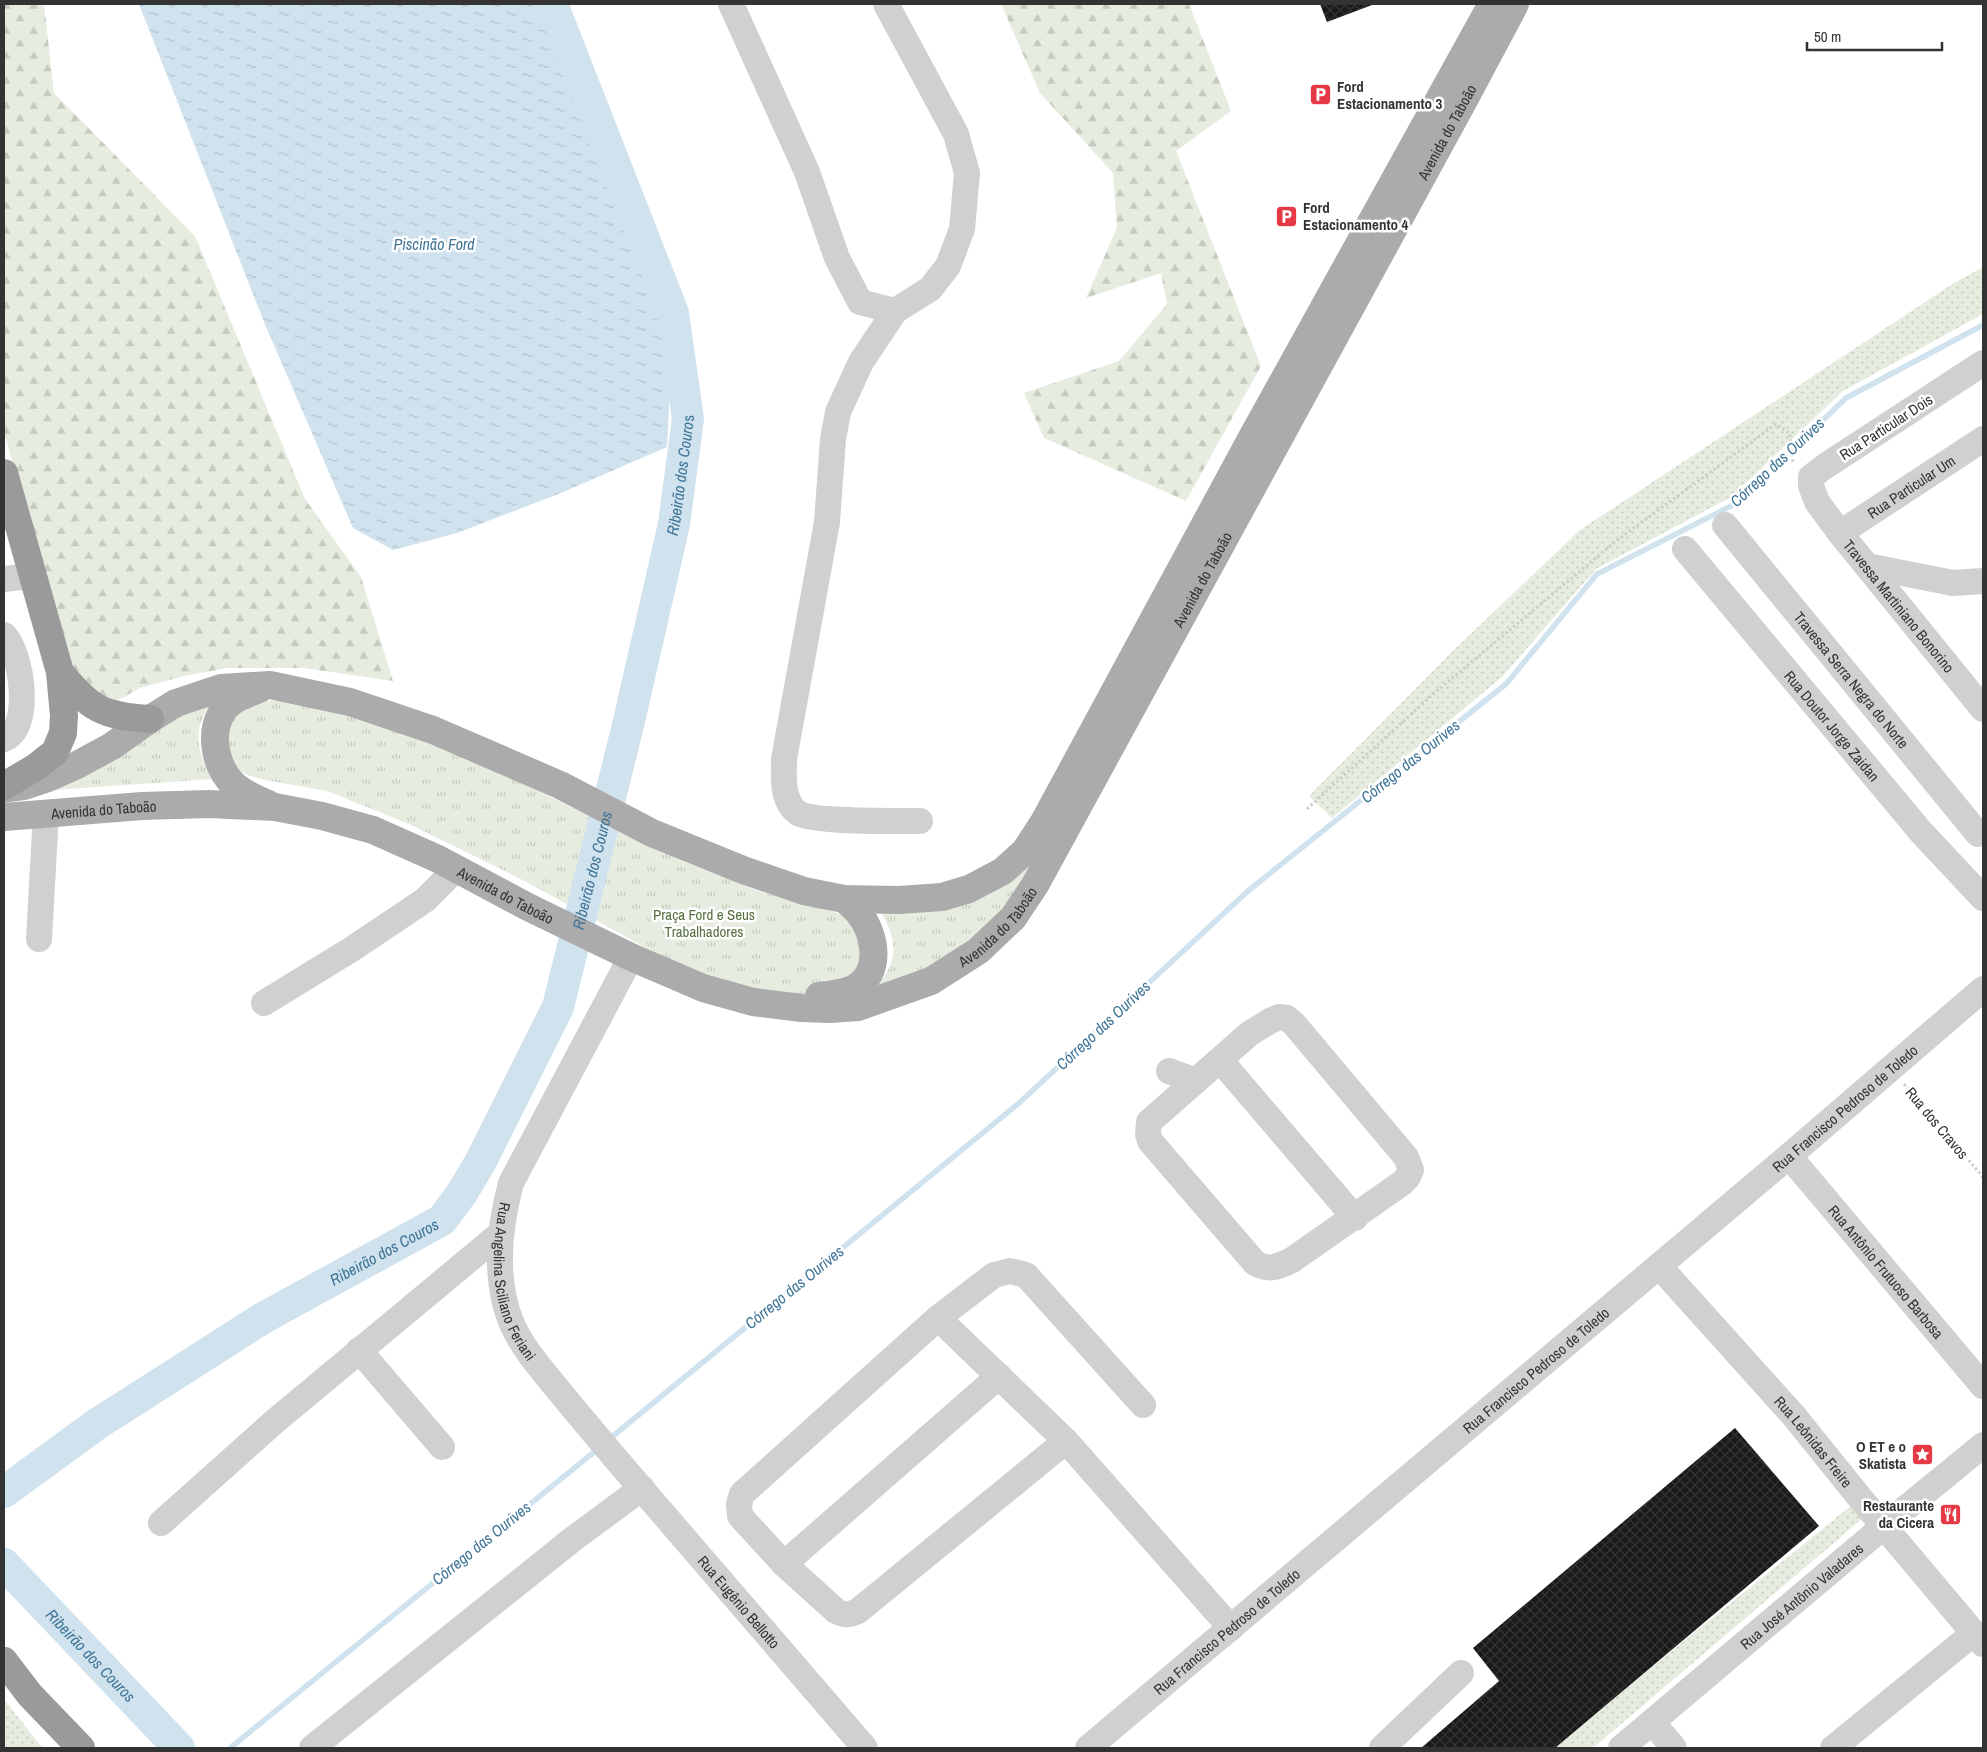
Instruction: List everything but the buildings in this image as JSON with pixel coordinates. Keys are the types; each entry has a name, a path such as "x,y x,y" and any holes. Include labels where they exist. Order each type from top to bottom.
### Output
{"highway":[{"path":"4,473 60,672 64,716 63,733 55,752 36,768 4,787"},
{"path":"60,672 88,703 106,713 128,718 150,719"},
{"path":"4,1662 30,1695 81,1748"}],"main road":[{"name":"Avenida do Taboão","path":"4,787 24,786 77,765 112,746 150,719 176,704 221,688 270,685 350,702 433,730 560,785 652,833 743,870 804,891 844,899 899,900 942,897 969,890 1003,871 1025,852 1044,822 1249,443 1492,4"},
{"name":"Avenida do Taboão","path":"4,817 142,806 209,804 275,807 322,816 373,830 456,869 530,908 623,953 703,988 753,1002 779,1006 852,989 872,990 931,981 978,951 1013,918 1035,885 1465,98 1514,4"},
{"path":"270,685 243,695 229,704 221,713 216,740 216,752 220,764 233,784 242,791 275,807"},
{"path":"844,899 858,912 864,921 873,943 872,990"}],"street":[{"path":"731,4 807,172 837,258 860,302 895,311"},
{"path":"886,4 956,134 967,173 962,229 948,266 930,289 895,311 861,362 838,412 833,438 827,522 784,759 784,788 789,802 798,813 815,818 920,821"},
{"name":"Rua Particular Dois","path":"1817,502 1811,486 1811,477 1983,363"},
{"name":"Rua Particular Um","path":"1840,533 1983,439"},
{"name":"Travessa Martiniano Bonorino","path":"1817,502 1983,709"},
{"name":"Travessa Serra Negra do Norte","path":"1725,525 1980,831"},
{"name":"Rua Doutor Jorge Zaidan","path":"1685,548 1915,824 1983,898"},
{"path":"1867,566 1953,582 1983,581"},
{"path":"4,578 32,576"},
{"path":"4,634 10,641 17,658 21,714 17,728 10,736 4,738"},
{"path":"39,939 46,813"},
{"path":"1952,865 1980,831"},
{"path":"264,1004 352,949 425,900 456,869"},
{"name":"Rua Angelina Sciliano Feriani","path":"613,1454 531,1357 512,1324 502,1290 500,1262 504,1208 512,1183 623,953"},
{"name":"Rua Francisco Pedroso de Toledo","path":"1088,1748 1660,1266 1983,989"},
{"path":"1279,1017 1287,1018 1406,1157 1411,1170 1408,1177 1354,1218 1292,1260 1275,1268 1264,1268 1255,1263 1150,1141 1148,1134 1149,1122 1220,1060 1249,1034 1279,1017"},
{"path":"1220,1060 1354,1218"},
{"path":"1169,1071 1196,1080"},
{"name":"Rua Antônio Frutuoso Barbosa","path":"1789,1156 1983,1386"},
{"path":"162,1523 274,1422 501,1233"},
{"name":"Rua Leônidas Freire","path":"1660,1266 1794,1416 1979,1638"},
{"path":"1066,1441 858,1611 849,1615 842,1614 836,1610 784,1564 740,1516 739,1504 742,1494 938,1318 994,1275 1010,1271 1026,1275 1143,1405"},
{"path":"938,1318 1066,1441 1231,1628"},
{"path":"359,1350 442,1447"},
{"path":"784,1564 999,1376"},
{"name":"Rua José Antônio Valadares","path":"1621,1748 1983,1445"},
{"name":"Rua Eugênio Bellotto","path":"613,1454 865,1748"},
{"path":"323,1745 573,1539 642,1488"},
{"path":"1833,1748 1979,1638"},
{"path":"1382,1748 1462,1672"},
{"path":"1652,1722 1674,1748"}],"path":[{"path":"1307,809 1431,696 1616,541 1776,424 1790,434 1793,464"},
{"name":"Rua dos Cravos","path":"1890,1068 1983,1177"}],"green space":[{"path":"4,4 44,4 54,93 195,236 305,499 361,577 393,681 304,668 227,668 184,676 140,688 111,704 75,673 4,433"},
{"path":"1001,4 1189,4 1231,111 1176,151 1261,366 1186,501 1044,438 1024,393 1119,361 1167,304 1161,273 1086,298 1117,228 1113,173 1040,93"},
{"path":"1983,267 1983,314 1843,391 1731,497 1596,569 1502,677 1332,818 1309,796 1457,647 1580,530 1954,283"},
{"path":"221,696 205,713 201,722 198,739 205,764 214,779 38,791 165,718"},
{"name":"Praça Ford e Seus Trabalhadores","path":"279,700 323,708 440,745 499,771 642,843 695,866 758,891 832,911 847,918 867,955 850,978 807,994 760,993 685,969 517,877 409,824 327,791 260,779 245,774 234,766 225,755 228,723 232,716 243,707"},
{"path":"1043,853 1017,898 951,961 875,987 884,977 893,958 892,938 878,907"},
{"path":"1852,1505 1863,1518 1593,1748 1552,1748"},
{"path":"4,1699 40,1745 44,1748 4,1748"}],"water":[{"name":"Piscinão Ford","path":"139,4 535,4 610,183 654,299 670,382 667,447 561,493 457,533 393,550 353,528 264,322"}],"waterway":[{"name":"Ribeirão dos Couros","path":"4,1492 97,1424 263,1318 442,1220 462,1193 481,1161 558,1007 629,721 674,524 688,419 673,313 552,4"},
{"name":"Córrego das Ourives","path":"608,1440 1018,1104 1248,891 1506,684 1597,574 1735,504 1846,398 1983,325"},
{"name":"Córrego das Ourives","path":"230,1748 599,1448"},
{"name":"Ribeirão dos Couros","path":"4,1564 179,1748"}],"place":[{"name":"Ford Estacionamento 3","path":"1321,95"},
{"name":"Ford Estacionamento 4","path":"1287,216"},
{"name":"O ET e o Skatista","path":"1922,1455"},
{"name":"Restaurante da Cicera","path":"1950,1514"}]}
